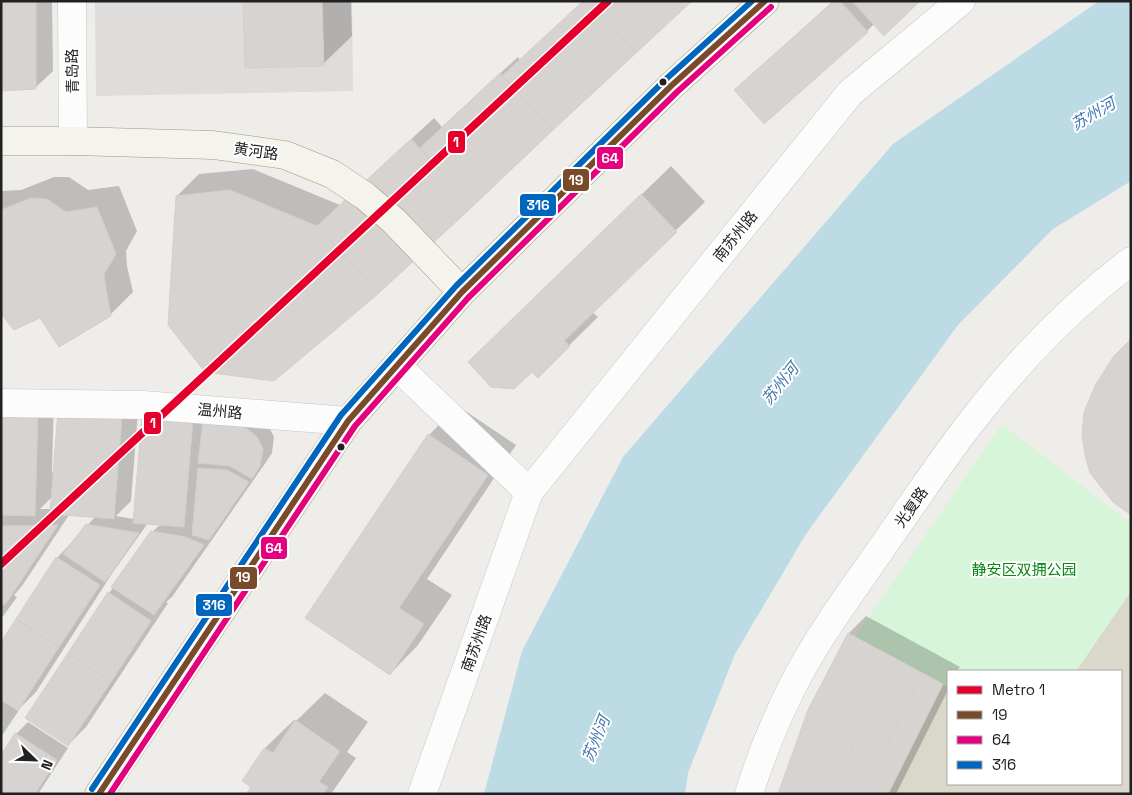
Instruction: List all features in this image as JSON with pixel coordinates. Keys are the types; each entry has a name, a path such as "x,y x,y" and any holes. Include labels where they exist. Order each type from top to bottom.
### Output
{"main road":[{"path":"99,794 348,421 462,292 671,86 765,1"},
{"name":"黄河路","path":"1,141 213,145 285,155 332,174 365,196 394,221 462,292"}],"street":[{"name":"青岛路","path":"72,1 73,141"},
{"name":"南苏州路","path":"422,794 529,492 850,93 961,1"},
{"name":"光复路","path":"749,794 779,715 800,672 822,635 953,446 1001,385 1035,348 1090,295 1131,261"},
{"path":"397,366 529,492"},
{"name":"温州路","path":"1,403 143,405 348,421"}],"shaded area":[{"path":"95,1 352,1 353,91 96,96"},
{"path":"1131,591 1131,794 888,794 943,684 947,686 947,785 1122,785 1122,670 1077,670"}],"green space":[{"name":"静安区双拥公园","path":"1002,424 1131,524 1131,591 1077,670 947,670 947,686 855,637"}],"water":[{"name":"苏州河","path":"1099,1 1131,1 1131,181 1053,229 958,325 806,534 735,654 688,773 685,794 484,794 522,651 623,457 893,144"}],"building":[{"path":"1,1 36,1 36,89 1,91"},
{"path":"243,1 322,1 324,66 245,68"},
{"path":"583,1 589,1 636,53 553,130 502,76"},
{"path":"589,1 692,1 636,53"},
{"path":"834,1 840,1 868,32 764,124 734,90"},
{"path":"852,1 920,1 884,36"},
{"path":"500,73 553,130 473,206 420,148"},
{"path":"411,139 473,206 379,293 317,226"},
{"path":"230,190 317,226 379,293 274,381 205,372 168,325 176,196"},
{"path":"641,194 677,232 564,341 570,346 538,378 532,372 514,389 491,387 468,362"},
{"path":"31,198 47,199 66,212 97,207 116,254 104,274 111,316 59,347 40,318 14,330 1,314 1,210"},
{"path":"1131,339 1131,515 1113,502 1090,473 1082,435 1084,412 1096,384 1114,356"},
{"path":"1,410 38,411 35,516 1,515"},
{"path":"58,411 122,416 114,519 50,514"},
{"path":"142,416 193,420 184,527 133,523"},
{"path":"203,420 232,423 247,429 257,437 263,449 260,466 252,479 230,466 198,463"},
{"path":"428,434 488,475 399,608 424,624 390,675 305,618"},
{"path":"198,468 227,470 249,482 209,540 192,535"},
{"path":"86,524 139,533 105,582 63,554"},
{"path":"58,525 5,605 1,603 1,526"},
{"path":"151,531 186,537 204,545 154,615 111,587"},
{"path":"56,557 100,585 59,647 16,619"},
{"path":"108,592 151,621 111,682 68,653"},
{"path":"16,619 59,647 18,711 1,700 1,642"},
{"path":"848,633 943,684 888,794 778,794 808,710"},
{"path":"68,653 111,682 68,746 25,718"},
{"path":"887,676 914,691 863,794 830,794"},
{"path":"295,720 340,751 319,782 328,787 323,794 246,794 251,787 242,781 264,748 273,753"},
{"path":"15,733 57,760 35,794 1,794 1,755"}],"metro line":[{"name":"1","path":"1,564 608,1"}],"transit line":[{"name":"316","path":"92,789 341,415 456,286 665,80 752,1"},
{"name":"19","path":"99,794 348,421 462,292 671,86 765,1"},
{"name":"64","path":"110,794 355,426 468,298 677,92 771,7"}]}
